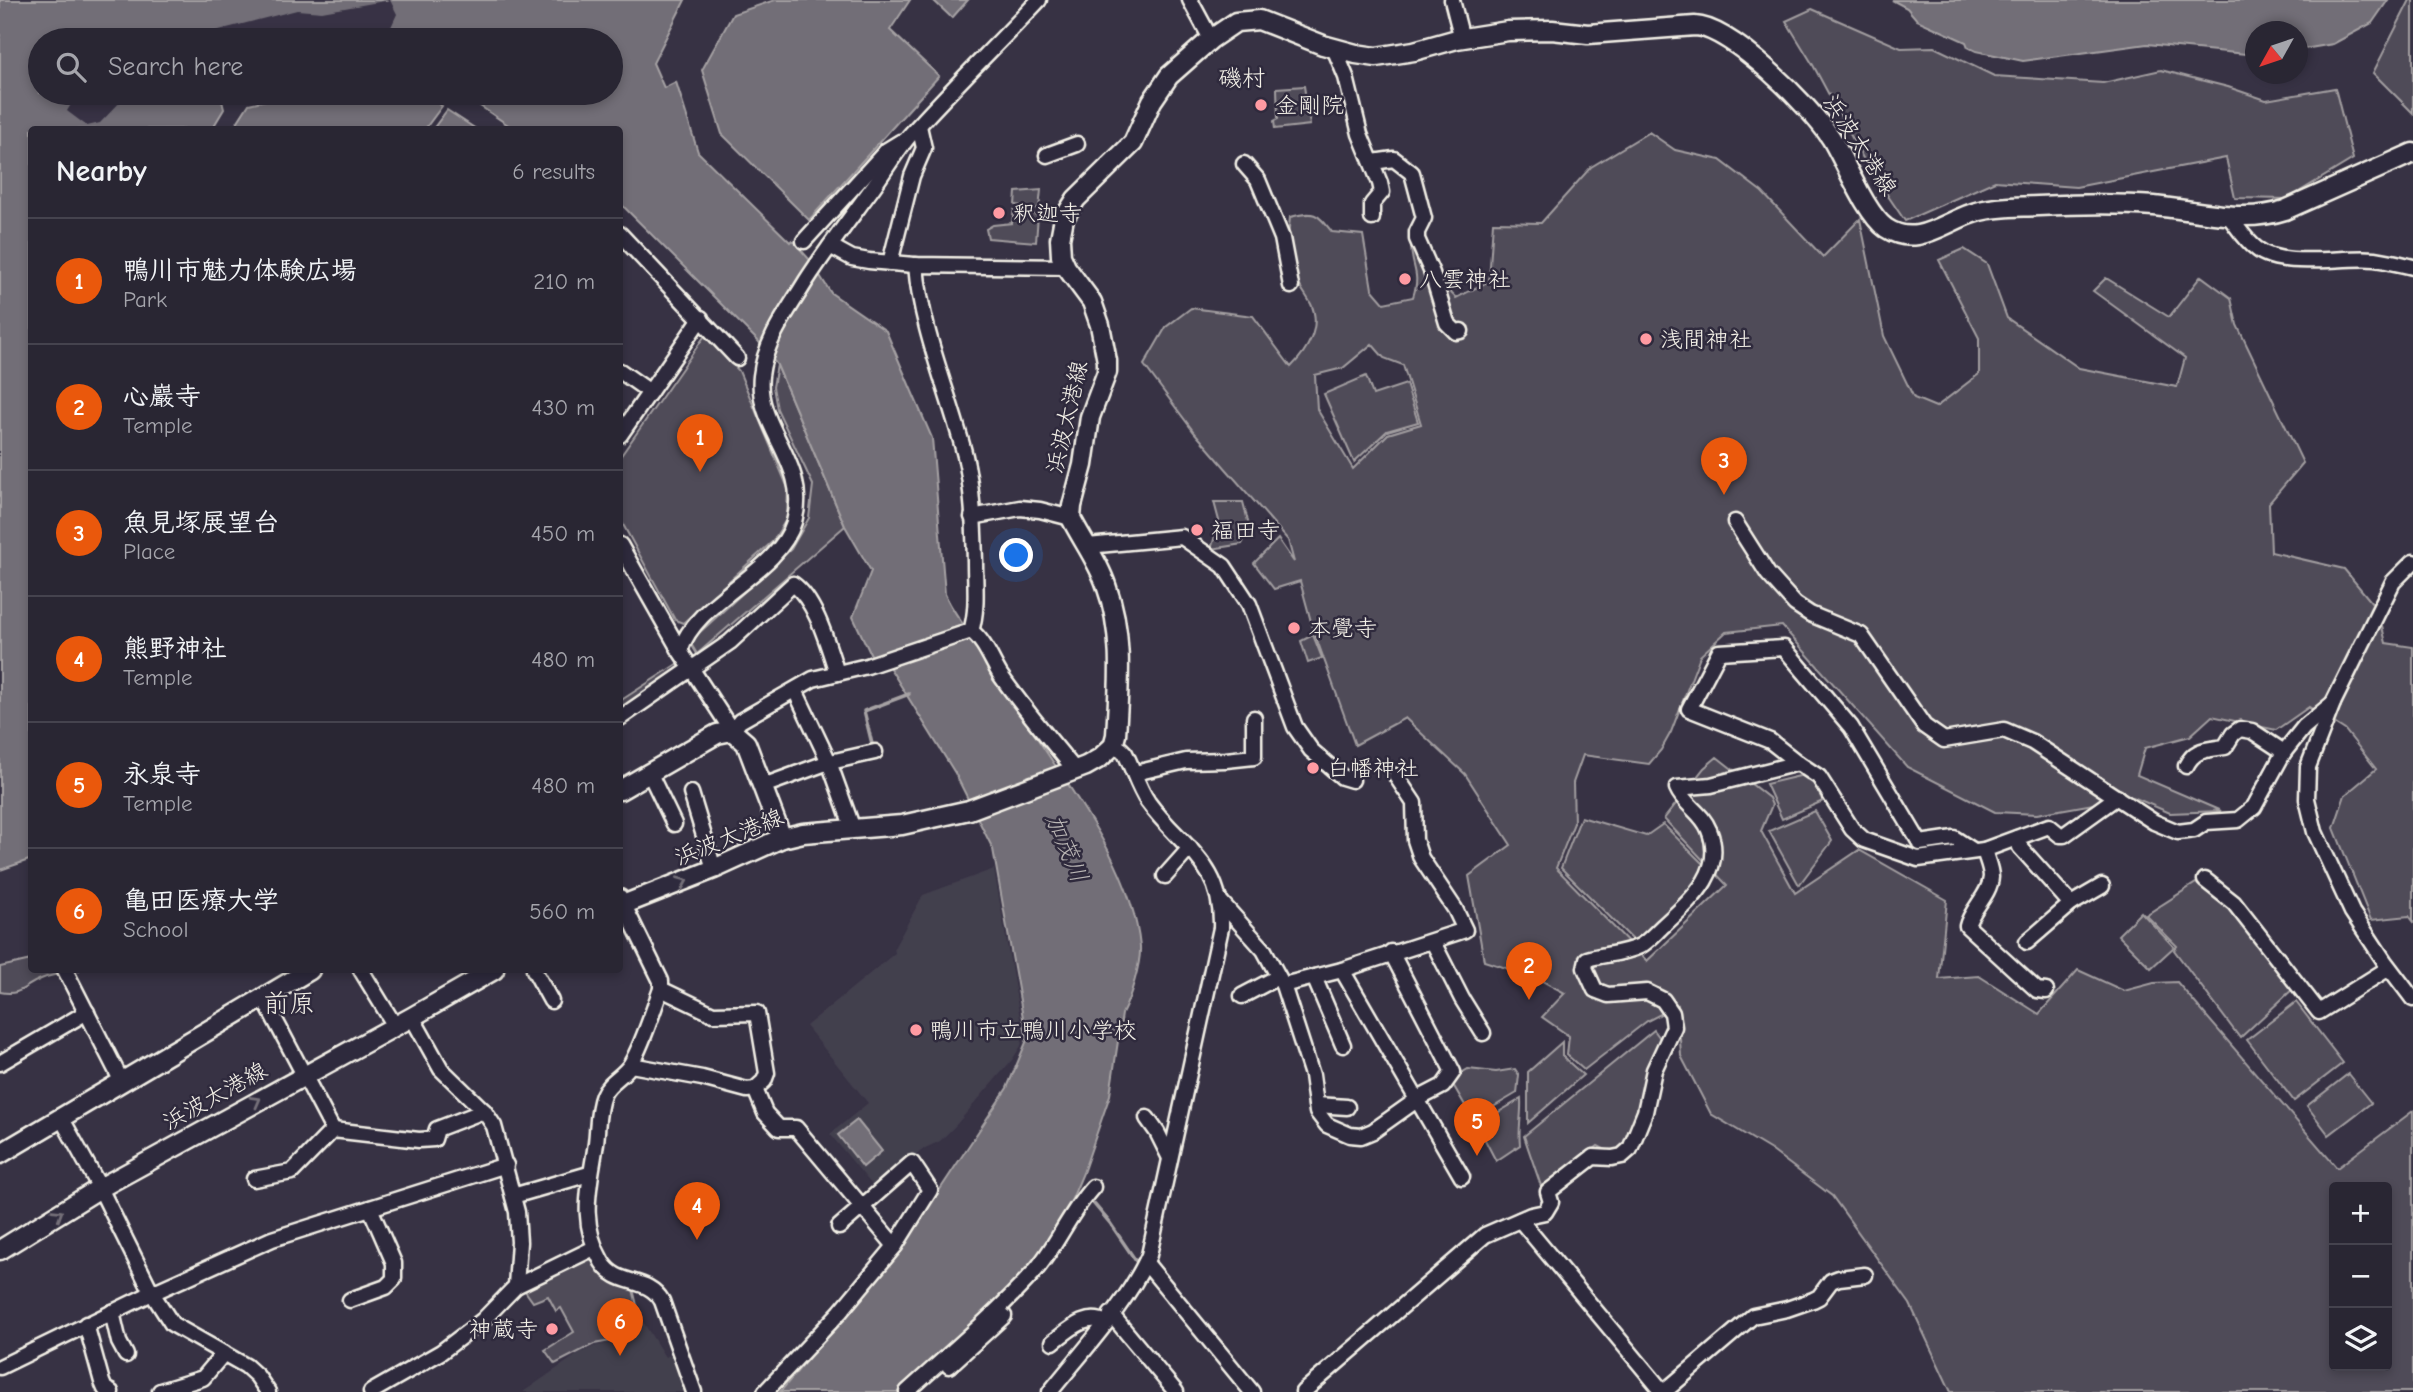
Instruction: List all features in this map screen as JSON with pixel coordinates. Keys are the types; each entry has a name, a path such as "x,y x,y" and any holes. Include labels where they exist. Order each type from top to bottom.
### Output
{"main road":[{"name":"浜波太港線","path":"1071,518 1090,417 1107,372 1107,361 1100,325 1091,302 1061,256 1060,239 1064,218 1070,206 1133,143 1152,101 1169,76 1211,39 1236,22 1259,20 1334,48 1356,54 1388,57 1462,39 1508,32 1552,30 1588,34 1710,27 1744,51 1805,104 1830,137 1882,224 1908,236 1933,232 1966,214 1998,208 2130,205 2256,216 2285,210 2413,153"},
{"path":"1071,518 1106,583 1115,614 1120,650 1116,735 1113,747"},
{"path":"623,788 717,734 732,731 746,743 782,838"},
{"name":"浜波太港線","path":"623,902 714,869 782,838 803,833 902,825 969,810 1073,772 1096,761 1113,747"},
{"path":"0,1154 305,973"},
{"name":"浜波太港線","path":"0,1250 100,1188 489,973"}],"street":[{"path":"680,651 689,630 775,553 793,525 798,506 797,488 789,460 764,405 760,388 765,354 779,324 815,267 914,131 1039,0"},
{"path":"1190,0 1211,39"},
{"path":"1452,0 1462,39"},
{"path":"1334,48 1346,77 1360,134 1373,162 1382,192 1372,204 1372,218"},
{"path":"804,241 887,150 914,131"},
{"path":"890,263 912,176 924,148 914,131"},
{"path":"1047,155 1077,144"},
{"path":"1373,162 1394,159 1412,173 1424,218 1417,232 1417,239 1432,273 1447,323 1456,332 1461,331"},
{"path":"1244,164 1258,180 1282,238 1291,286"},
{"path":"2228,215 2258,250 2270,256 2300,261 2322,258 2376,259 2413,267"},
{"path":"623,237 737,358"},
{"path":"830,246 852,258 890,263 1066,267"},
{"path":"916,265 925,324 965,458 972,517 976,592 970,631"},
{"path":"623,431 701,318"},
{"path":"623,373 650,392"},
{"path":"972,517 1020,508 1071,518"},
{"path":"1735,522 1768,574 1795,604 1810,614 1861,635 1924,726 1932,733 1944,740 2004,730 2032,742 2154,822 2178,832 2194,830 2206,822 2238,820 2254,807 2284,752 2304,727 2333,703"},
{"path":"1088,546 1182,537 1224,566 1249,604 1295,727 1311,750 1342,777 1352,780"},
{"path":"623,550 680,651 732,731 740,721 813,679 867,666 970,631"},
{"path":"2413,562 2393,582 2333,703 2308,767 2307,799 2315,832 2352,912 2413,999"},
{"path":"623,716 730,642 793,584 804,591 837,673"},
{"path":"970,631 978,637 1000,675 1073,772"},
{"path":"2046,991 2037,990 1967,926 1969,916 1989,886 1991,876 1979,850 1954,838 1920,842 1851,727 1784,648 1719,652 1689,709 1770,741 1819,777 1852,829 1864,840 1919,859 1979,850 2049,826 2064,835 2117,797"},
{"path":"795,690 829,762 853,829"},
{"path":"1135,773 1186,761 1254,757 1254,718"},
{"path":"2186,766 2198,751 2225,747 2233,734 2240,729 2252,731 2284,752"},
{"path":"1113,747 1123,750 1150,804 1210,873 1221,902 1264,950 1281,981 1312,1075 1317,1112 1327,1125 1350,1135 1362,1136 1373,1131 1443,1086 1453,1072 1391,952"},
{"path":"763,786 829,762 874,752"},
{"path":"1303,1392 1485,1235 1545,1212 1550,1202 1548,1192 1593,1157 1622,1156 1630,1149 1645,1112 1654,1070 1674,1027 1672,1013 1663,1000 1647,992 1608,995 1595,990 1585,968 1587,959 1640,946 1691,900 1713,866 1714,847 1709,830 1701,815 1681,798 1676,788 1711,785 1798,764"},
{"path":"649,772 674,824"},
{"path":"1242,996 1281,981 1342,970 1465,930 1461,919 1417,848 1414,803 1396,776"},
{"path":"691,793 714,869"},
{"path":"2017,838 2020,847 2071,904"},
{"path":"1165,876 1190,849"},
{"path":"2205,880 2234,903 2319,1012 2389,968"},
{"path":"2027,942 2071,904 2102,886"},
{"path":"1050,1392 1108,1318 1146,1263 1218,939 1221,902"},
{"path":"623,907 661,981 661,989 631,1065 604,1091 599,1107 589,1174 588,1226 594,1248 604,1266 622,1280 646,1284 656,1290 662,1300 694,1392"},
{"path":"1433,942 1483,1033"},
{"path":"1342,970 1462,1177"},
{"path":"67,973 122,1082"},
{"path":"363,973 395,1026"},
{"path":"536,973 551,1002"},
{"path":"1314,977 1343,1045"},
{"path":"631,1065 702,1078 747,1090 755,1089 764,1081 767,1073 757,1013 713,1014 661,989"},
{"path":"263,997 333,1130"},
{"path":"0,1063 87,1012"},
{"path":"412,1017 441,1069 484,1111 494,1126 517,1212 519,1242 516,1286"},
{"path":"755,1089 765,1113 779,1128 796,1128 895,1246"},
{"path":"1316,1105 1347,1107"},
{"path":"333,1130 419,1140 434,1139 437,1129 484,1111"},
{"path":"1147,1118 1170,1158"},
{"path":"62,1119 152,1293 172,1324 224,1353 257,1376 268,1392"},
{"path":"254,1179 292,1172 333,1130"},
{"path":"765,1392 840,1312 895,1246 930,1190 912,1163 839,1227"},
{"path":"0,1367 111,1312 272,1239 506,1165"},
{"path":"513,1196 589,1174"},
{"path":"907,1392 999,1308 1035,1270 1054,1245 1078,1203 1093,1187"},
{"path":"350,1300 386,1287 394,1279 394,1263 370,1208"},
{"path":"1520,1220 1663,1392 1753,1316 1813,1300 1819,1297 1831,1281 1839,1278 1865,1275"},
{"path":"372,1392 441,1352 482,1320 516,1286 594,1248"},
{"path":"1146,1263 1252,1392"},
{"path":"111,1312 125,1355"},
{"path":"919,1392 1004,1316"},
{"path":"1053,1342 1082,1321 1108,1318"},
{"path":"1108,1318 1176,1392"},
{"path":"86,1324 109,1389"},
{"path":"160,1391 203,1378 224,1353"}],"shaded area":[{"path":"2410,0 2413,0 2413,113 2373,73"},
{"path":"1812,9 1901,48 1934,47 1994,76 2103,83 2161,70 2266,100 2335,88 2353,159 2287,199 2235,198 2226,158 2076,187 1995,181 1905,221 1865,162 1786,21"},
{"path":"1304,86 1310,125 1275,129 1274,121 1278,119 1277,88"},
{"path":"1649,132 1675,150 1720,160 1762,192 1823,257 1860,219 1884,336 1914,398 1936,407 1979,374 1979,338 1939,260 1964,249 1987,264 2007,318 2079,368 2177,387 2185,358 2093,291 2106,278 2169,317 2201,276 2231,298 2237,325 2303,463 2269,503 2271,552 2344,569 2378,610 2386,643 2413,647 2413,921 2409,916 2371,920 2334,828 2345,795 2376,769 2345,730 2309,707 2276,730 2212,716 2190,736 2145,748 2137,775 2221,811 2170,813 2133,797 2037,814 1995,812 1907,767 1782,626 1726,632 1700,656 1671,732 1649,764 1583,755 1573,783 1574,823 1556,868 1647,961 1727,885 1664,819 1704,768 1717,757 1769,798 1772,805 1761,831 1795,893 1859,850 1947,900 1939,979 1979,976 2039,1014 2078,970 2124,991 2154,983 2177,982 2337,1168 2413,1111 2413,1392 1951,1392 1910,1304 1832,1196 1771,1150 1711,1114 1681,1056 1678,1005 1647,1021 1584,1070 1567,1055 1569,1036 1542,1017 1565,993 1535,977 1484,961 1469,876 1511,845 1465,774 1405,718 1355,745 1313,629 1300,581 1274,589 1254,563 1278,539 1294,562 1288,540 1194,432 1144,365 1166,327 1191,308 1253,316 1291,367 1307,346 1315,321 1311,304 1291,269 1288,246 1290,217 1310,214 1322,220 1332,232 1363,235 1372,289 1384,303 1413,297 1416,276 1411,247 1417,251 1423,264 1456,298 1489,281 1493,222 1541,223 1591,167","holes":["1372,344 1384,358 1403,365 1421,424 1388,434 1353,469 1317,409 1315,375 1343,368"]},
{"path":"1041,190 1039,209 1015,205 1016,192"},
{"path":"1014,210 1038,215 1036,242 988,238 986,229 993,225 1012,223"},
{"path":"706,334 739,371 788,488 787,518 773,541 683,623 675,620 623,525 623,453"},
{"path":"777,365 845,526 697,654 691,644 698,634 791,549 809,518 813,485 777,409 773,387"},
{"path":"1366,376 1373,395 1406,384 1418,422 1387,431 1354,462 1324,394"},
{"path":"1214,502 1243,502 1250,529 1242,544 1211,549 1216,533 1222,532"},
{"path":"1313,635 1322,658 1308,663 1301,641"},
{"path":"680,662 683,671 623,711 623,699"},
{"path":"1808,774 1823,801 1782,819 1766,784"},
{"path":"1815,811 1832,841 1799,885 1769,831"},
{"path":"1581,817 1646,836 1663,824 1705,866 1696,885 1646,937 1635,942 1561,868"},
{"name":"鴨川市立鴨川小学校","path":"994,869 1023,1035 1021,1046 1012,1060 940,1141 921,1150 876,1190 830,1134 868,1103 806,1026 895,953 894,948 923,895"},
{"path":"2196,883 2231,906 2295,987 2240,1038 2174,950 2177,946 2146,915"},
{"path":"2141,912 2174,947 2151,968 2118,935"},
{"path":"28,961 28,973 60,973 7,993 0,992 0,967"},
{"path":"2296,1002 2343,1063 2294,1101 2247,1040"},
{"path":"1654,1030 1662,1041 1650,1066 1639,1116 1629,1139 1612,1153 1598,1146 1541,1186 1524,1136"},
{"path":"1562,1042 1562,1056 1583,1075 1528,1123 1528,1072"},
{"path":"1468,1069 1496,1072 1515,1069 1519,1075 1517,1093 1473,1119 1452,1083"},
{"path":"2348,1074 2371,1103 2329,1135 2307,1106"},
{"path":"1521,1099 1520,1145 1496,1161 1482,1134 1473,1139 1468,1130"},
{"path":"586,1255 595,1257 605,1275 614,1283 633,1289 639,1314 619,1329 622,1339 594,1344 555,1364 545,1350 574,1332 561,1308 556,1311 548,1296 533,1302 523,1288"},
{"path":"640,1317 665,1357 675,1353 689,1392 523,1392 578,1354 595,1346 624,1340 621,1330"}],"water":[{"name":"加茂川","path":"0,0 685,0 653,63 664,88 676,82 698,152 790,242 792,240 810,260 831,293 886,331 932,438 945,594 1105,843 1128,894 1136,920 1140,947 1139,963 1122,1014 1110,1095 1083,1173 1072,1199 1033,1265 963,1340 900,1392 780,1392 904,1244 1007,1088 1027,1040 993,849 955,773 888,665 871,655 853,617 871,571 845,526 777,365 758,341 623,206 623,126 510,126 479,105 623,105 623,28 28,28 28,105 223,105 224,109 214,126 28,126 28,860 0,870"},
{"path":"775,0 910,0 890,30 939,76 809,220 722,134 702,70 733,14"},
{"path":"933,0 968,0 952,18"},
{"path":"1892,0 2388,0 2372,23 2333,44 2308,48 2308,21 2245,21 2245,54 2147,44 2023,61 1976,51 1968,47 1966,42 1917,20 1907,8"},
{"path":"248,105 442,106 427,126 235,126"},
{"path":"447,110 471,126 435,126"},
{"path":"857,1120 882,1151 863,1167 838,1135"}],"pier":[{"path":"390,0 397,14 391,27 386,28 227,28 297,10 322,12"},
{"path":"71,105 117,105 100,123 87,126 67,111"}],"waterway":[{"path":"873,748 864,711 909,694"},
{"path":"1088,1197 1138,1264"}],"place":[{"name":"金剛院","path":"1261,105"},
{"name":"釈迦寺","path":"999,213"},
{"name":"八雲神社","path":"1405,279"},
{"name":"浅間神社","path":"1646,339"},
{"name":"鴨川市魅力体験広場","path":"700,472"},
{"name":"魚見塚展望台","path":"1724,495"},
{"name":"福田寺","path":"1197,530"},
{"name":"本覺寺","path":"1294,628"},
{"name":"白幡神社","path":"1313,768"},
{"name":"心巖寺","path":"1529,1000"},
{"name":"鴨川市立鴨川小学校","path":"916,1030"},
{"name":"永泉寺","path":"1477,1156"},
{"name":"熊野神社","path":"697,1240"},
{"name":"神蔵寺","path":"552,1329"},
{"name":"亀田医療大学","path":"620,1356"}],"district":[{"name":"磯村","path":"1242,78"},
{"name":"前原","path":"289,1004"}]}
